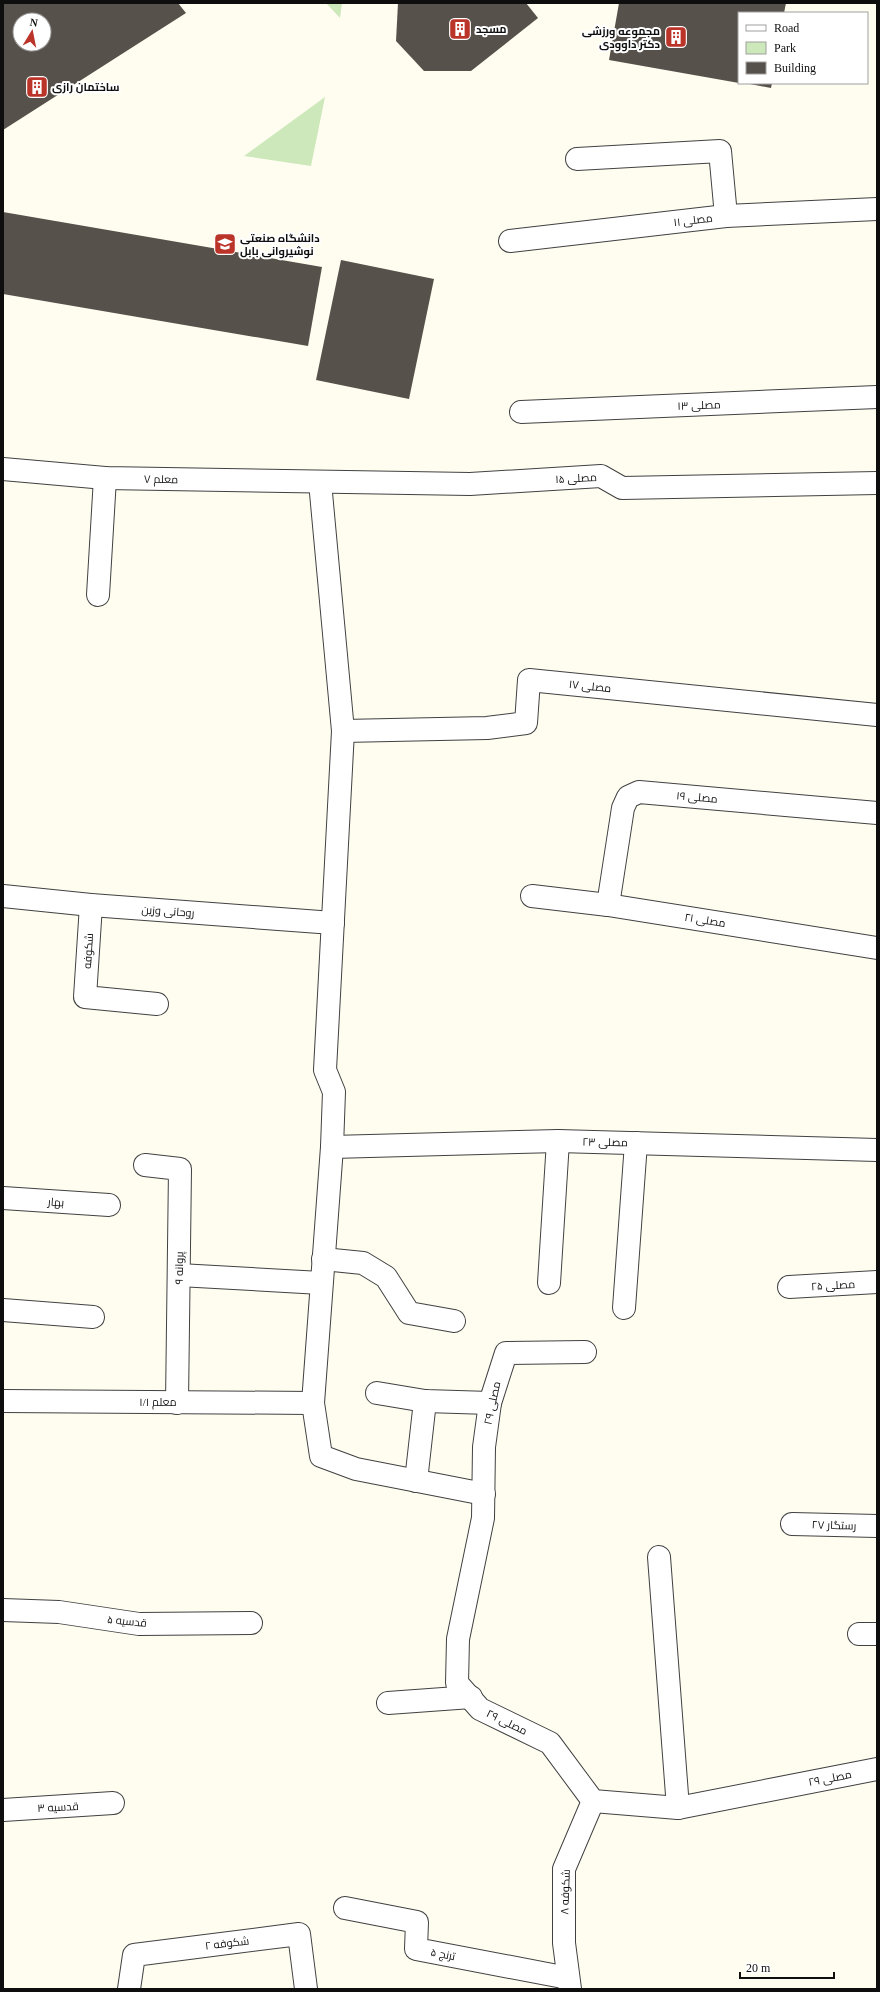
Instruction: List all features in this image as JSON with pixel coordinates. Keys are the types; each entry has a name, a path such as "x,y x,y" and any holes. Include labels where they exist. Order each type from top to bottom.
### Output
{"street":[{"path":"577,159 720,151 726,216"},
{"name":"مصلی ۱۱","path":"510,241 726,216 877,209"},
{"name":"مصلی ۱۳","path":"521,412 877,398"},
{"name":"معلم ۷","path":"3,469 105,478 320,482"},
{"name":"مصلی ۱۵","path":"320,482 470,484 601,476 622,488 877,482"},
{"path":"98,595 105,478"},
{"path":"320,482 343,731 335,848 333,923 325,1070 334,1092 332,1147 313,1403 321,1456 356,1469 484,1494"},
{"name":"مصلی ۱۷","path":"343,731 487,728 526,723 529,680 877,715"},
{"name":"مصلی ۱۹","path":"608,904 623,808 628,797 639,792 877,813"},
{"name":"روحانی وزین","path":"3,896 91,905 333,923"},
{"name":"مصلی ۲۱","path":"532,896 608,904 877,948"},
{"name":"شکوفه","path":"91,905 85,997 157,1004"},
{"path":"549,1283 558,1142"},
{"name":"مصلی ۲۳","path":"332,1147 558,1142 636,1142 877,1150"},
{"path":"624,1308 636,1142"},
{"name":"پروانه ۹","path":"146,1165 180,1169 177,1403"},
{"name":"بهار","path":"3,1198 109,1205"},
{"path":"323,1259 363,1263 386,1277 409,1313 454,1321"},
{"path":"178,1275 321,1283"},
{"name":"مصلی ۲۵","path":"789,1288 877,1282"},
{"path":"3,1310 93,1317"},
{"name":"مصلی ۲۹","path":"585,1352 506,1353 490,1403 484,1447 483,1518 458,1639 458,1683 480,1709 550,1743 593,1801 678,1808 877,1769"},
{"path":"377,1394 425,1401 490,1403"},
{"name":"معلم ۱/۱","path":"3,1401 313,1403"},
{"path":"416,1481 425,1401"},
{"name":"رستگار ۲۷","path":"792,1524 877,1526"},
{"path":"659,1557 678,1808"},
{"name":"قدسیه ۵","path":"3,1610 59,1612 139,1624 251,1623"},
{"path":"388,1704 471,1698"},
{"name":"شکوفه ۸","path":"569,1983 564,1943 564,1869 593,1801"},
{"name":"قدسیه ۳","path":"3,1810 113,1804"},
{"name":"ترنج ۵","path":"345,1908 417,1922 416,1949 569,1983"},
{"name":"شکوفه ۲","path":"129,1989 134,1955 298,1934 306,1989"}],"green space":[{"path":"326,3 342,3 340,18"},
{"path":"325,97 311,166 244,156"}],"building":[{"name":"ساختمان رازی","path":"3,3 178,3 186,13 3,130"},
{"name":"مسجد","path":"398,3 526,3 538,18 471,71 424,71 396,41"},
{"name":"مجموعه ورزشی دکتر داوودی","path":"619,3 786,3 784,12 738,12 738,83 609,60"},
{"path":"750,84 772,84 771,88"},
{"path":"3,212 322,267 308,346 3,294"},
{"path":"341,260 434,279 409,399 316,380"}],"place":[{"name":"مسجد","path":"460,29"},
{"name":"مجموعه ورزشی دکتر داوودی","path":"676,37"},
{"name":"ساختمان رازی","path":"37,87"},
{"name":"دانشگاه صنعتی نوشیروانی بابل","path":"225,244"}]}
